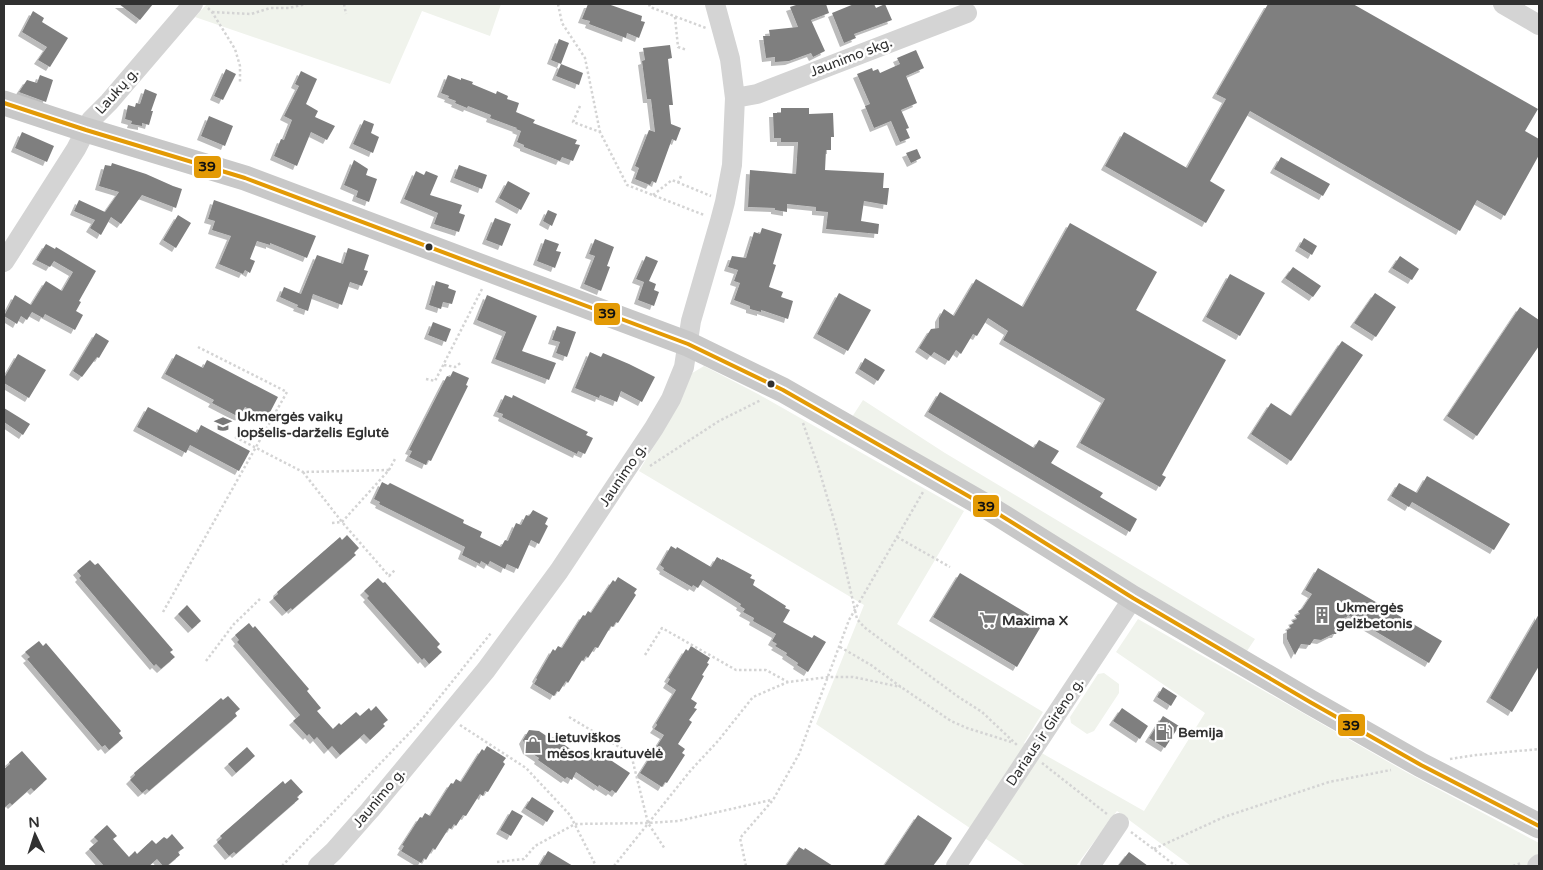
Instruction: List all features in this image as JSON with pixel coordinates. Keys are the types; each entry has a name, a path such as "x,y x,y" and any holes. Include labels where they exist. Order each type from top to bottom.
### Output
{"main road":[{"path":"4,103 245,178 688,344 782,390 984,505 1133,598 1421,765 1539,826"}],"street":[{"name":"Laukų g.","path":"4,262 76,149 91,120 109,102 193,4"},
{"name":"Jaunimo g.","path":"318,866 334,851 370,810 486,670 559,571 654,428 671,399 684,367 691,321 723,212 732,165 735,98 730,59 715,4"},
{"path":"1503,4 1539,26"},
{"name":"Jaunimo skg.","path":"735,98 757,94 967,12"},
{"name":"Dariaus ir Girėno g.","path":"956,866 1133,598"},
{"path":"1090,866 1120,823"}],"path":[{"path":"204,4 212,12 235,49 240,66 240,83"},
{"path":"212,12 251,14 270,8 289,8 306,4"},
{"path":"344,4 346,14"},
{"path":"558,4 562,23 585,58 600,132 627,184 653,195 723,212"},
{"path":"649,4 650,7 674,17 724,34"},
{"path":"674,17 678,47 687,50"},
{"path":"580,106 573,122 600,132"},
{"path":"678,183 681,176"},
{"path":"653,195 672,180 723,212"},
{"path":"426,379 436,382 491,270"},
{"path":"163,612 287,392 198,347"},
{"path":"444,365 455,367 462,362"},
{"path":"648,466 719,421 782,390"},
{"path":"803,422 836,527 857,619 864,627 957,696 982,712 1013,742 967,728 952,721 900,687 871,665 840,647"},
{"path":"235,437 303,472 342,522 389,576 396,570"},
{"path":"332,523 342,522 389,470 395,459"},
{"path":"303,472 389,470"},
{"path":"746,866 740,838 772,800 800,754 849,620 927,487 935,478"},
{"path":"897,537 950,567"},
{"path":"206,661 234,624 260,599"},
{"path":"282,866 419,723 496,627"},
{"path":"645,654 662,628 736,670 766,670 788,682"},
{"path":"614,866 753,696 788,682 829,677 853,677 900,687"},
{"path":"447,717 526,768 570,815 596,866"},
{"path":"569,717 630,754 648,823 665,849"},
{"path":"1448,760 1476,755 1539,749"},
{"path":"1030,754 1176,866"},
{"path":"1154,849 1224,817 1329,782 1393,770"},
{"path":"497,862 524,859 534,846 575,824 648,823 678,820 772,800"}],"shaded area":[{"path":"207,4 501,4 490,36 422,11 390,84 195,17"},
{"path":"704,366 758,394 964,511 897,624 1043,712 1024,743 1144,811 1205,713 1116,652 1138,619 1406,772 1539,843 1539,866 1191,866 1117,811 1076,866 1026,866 816,724 864,605 639,471 657,441 689,375"},
{"path":"863,400 945,453 1255,639 1247,651 852,417"},
{"path":"1104,673 1119,684 1119,693 1094,731 1087,734 1071,723 1070,717 1098,674"}],"building":[{"path":"119,4 153,4 140,20"},
{"path":"588,4 608,4 642,16 641,21 645,22 639,38 627,33 626,38 589,24 590,21 582,19"},
{"path":"799,4 826,4 829,13 811,20 825,51 813,57 811,53 789,61 775,62 775,57 766,58 763,36 770,36 769,30 798,27 790,7"},
{"path":"854,4 874,4 876,8 885,4 892,20 854,34 856,38 844,43 832,13"},
{"path":"1268,4 1353,4 1538,109 1525,131 1539,139 1539,155 1505,216 1477,200 1460,231 1250,111 1210,181 1225,190 1206,223 1105,166 1124,132 1187,168 1226,99 1216,94"},
{"path":"33,11 44,18 42,22 68,38 50,67 38,60 47,47 22,32"},
{"path":"559,39 569,43 561,64 551,60"},
{"path":"670,45 672,58 668,59 673,105 669,105 671,124 681,128 676,141 672,139 656,183 652,181 650,185 635,179 639,168 635,166 649,130 655,132 651,99 647,99 642,61 645,60 643,48"},
{"path":"916,50 924,68 906,76 917,103 901,110 909,128 906,129 910,138 900,142 891,121 874,128 865,106 870,104 857,74 872,68 873,71 878,69 880,73 900,64 897,58"},
{"path":"561,64 583,73 579,85 556,76"},
{"path":"226,69 236,74 223,100 214,96"},
{"path":"301,71 317,79 306,104 318,111 315,117 335,126 327,140 311,132 297,166 274,156 281,139 284,140 292,120 284,116 299,86 295,84"},
{"path":"40,75 53,80 46,102 19,92 27,80 37,83"},
{"path":"448,75 473,82 472,84 496,94 497,91 508,96 507,99 519,103 516,112 535,120 533,123 577,140 575,144 580,145 573,161 562,157 560,161 524,147 524,145 517,142 521,131 517,128 490,118 491,115 455,103 456,101 448,98 449,96 441,93"},
{"path":"145,89 157,94 151,111 153,111 149,125 142,123 142,126 131,124 132,121 125,119 128,105 135,107 136,103 140,104"},
{"path":"781,108 809,108 809,114 833,113 834,137 831,137 831,150 826,150 825,170 884,173 883,188 889,188 887,205 864,201 861,221 879,224 878,234 826,229 828,212 816,211 816,207 787,204 787,212 775,210 775,208 748,207 750,170 796,174 798,142 781,142 781,138 774,138 773,113 781,113"},
{"path":"209,116 233,126 225,146 201,136"},
{"path":"364,120 374,124 371,133 379,137 373,153 353,144"},
{"path":"22,132 54,146 47,162 15,148"},
{"path":"917,149 921,158 911,163 906,153"},
{"path":"1281,157 1330,184 1323,196 1274,169"},
{"path":"354,160 368,169 366,175 377,179 369,202 356,197 358,191 344,185"},
{"path":"112,163 146,174 182,189 176,208 142,195 121,224 111,217 101,235 90,228 95,220 74,211 79,200 105,212 119,192 99,186 105,165 111,166"},
{"path":"459,165 487,175 482,189 454,178"},
{"path":"416,171 424,175 426,171 438,176 430,195 462,205 459,213 465,215 459,232 434,224 438,213 404,199"},
{"path":"508,181 530,193 521,210 499,198"},
{"path":"214,200 316,236 307,258 270,243 270,245 257,241 250,259 255,261 250,273 245,270 243,274 219,264 231,236 212,230 215,221 208,219"},
{"path":"548,210 557,214 552,226 543,221"},
{"path":"178,215 191,223 176,248 163,240"},
{"path":"495,218 511,224 502,246 486,240"},
{"path":"1070,223 1157,272 1136,310 1226,360 1162,475 1166,477 1160,487 1080,443 1105,399 1003,340 1008,331 988,318 977,336 973,334 961,354 956,350 949,361 934,352 931,356 919,348 931,329 939,328 939,318 944,309 954,316 976,279 1023,307"},
{"path":"762,228 782,234 773,264 776,265 769,287 783,292 781,297 793,301 788,319 761,310 761,312 750,309 750,306 734,300 740,283 734,281 738,270 728,267 732,256 746,258 754,232 760,234"},
{"path":"1304,238 1317,246 1312,255 1299,247"},
{"path":"545,239 559,244 556,251 561,252 555,268 537,261"},
{"path":"595,239 614,247 607,266 610,267 601,291 584,284 595,256 589,254"},
{"path":"46,244 55,249 56,247 96,271 79,301 81,302 76,311 83,315 75,330 45,314 43,318 32,312 27,320 21,316 17,324 4,316 15,295 31,305 46,281 62,291 73,272 54,261 50,267 36,260"},
{"path":"348,248 369,255 364,270 368,271 362,286 350,282 342,305 313,294 308,311 280,297 284,287 301,294 317,255 343,264"},
{"path":"646,256 658,261 649,281 656,284 654,290 659,292 654,306 638,300 644,282 636,279"},
{"path":"1400,256 1419,269 1412,280 1392,268"},
{"path":"1293,267 1321,286 1313,297 1285,278"},
{"path":"1230,274 1265,293 1240,336 1206,317"},
{"path":"436,281 449,285 448,288 456,291 452,304 443,302 441,309 429,305"},
{"path":"839,293 871,310 848,351 817,334"},
{"path":"1375,293 1396,307 1376,337 1354,323"},
{"path":"487,295 537,316 522,351 556,363 549,380 495,359 506,332 477,320"},
{"path":"1520,307 1539,320 1539,346 1477,436 1447,416"},
{"path":"433,322 451,329 446,342 428,335"},
{"path":"557,326 576,332 567,357 556,353 560,342 552,340"},
{"path":"96,333 109,341 99,358 97,357 82,377 73,371"},
{"path":"1342,341 1363,355 1291,461 1251,434 1271,403 1291,416"},
{"path":"590,352 601,357 603,353 655,377 642,402 621,391 617,402 600,395 599,398 575,388"},
{"path":"18,354 46,370 29,398 4,383 4,378"},
{"path":"176,354 203,368 207,360 278,397 267,418 245,407 239,417 212,403 214,400 165,374"},
{"path":"865,358 885,370 878,381 859,369"},
{"path":"453,371 469,378 466,385 468,386 431,461 428,460 426,465 409,457 412,451 409,450 447,376 450,377"},
{"path":"940,392 1034,448 1039,440 1059,451 1051,463 1103,493 1100,497 1137,519 1130,532 928,412"},
{"path":"505,395 512,398 513,395 588,432 586,435 593,438 585,454 578,451 577,454 502,417 503,414 497,412"},
{"path":"148,407 197,433 201,425 250,451 239,471 190,445 186,453 137,427"},
{"path":"4,408 30,424 23,435 4,422"},
{"path":"1427,476 1510,524 1494,550 1412,502 1409,507 1391,496 1399,483 1417,493"},
{"path":"382,482 388,485 390,483 464,520 463,523 482,532 480,537 501,547 505,540 508,541 516,523 521,525 526,515 529,516 533,510 548,518 545,524 548,526 539,544 531,540 518,569 507,564 505,569 490,561 488,565 481,561 480,564 462,555 465,547 379,504 380,502 374,499"},
{"path":"347,535 359,548 354,553 356,555 292,610 291,608 286,612 273,598 278,594 277,592 340,537 342,540"},
{"path":"671,546 676,549 677,547 711,567 717,557 752,575 750,578 755,580 753,585 790,610 783,622 812,638 814,635 826,642 808,672 797,665 798,663 786,655 787,653 775,646 777,644 772,641 776,634 753,621 754,618 743,612 745,609 740,606 741,604 703,580 698,588 693,585 692,587 663,570 664,568 660,565"},
{"path":"90,560 95,565 98,563 173,650 170,652 175,657 161,669 156,664 154,666 79,578 81,576 77,571"},
{"name":"Ukmergės gelžbetonis","path":"1318,568 1442,641 1429,663 1348,615 1336,634 1321,640 1314,639 1310,645 1301,644 1295,655 1287,639 1287,630 1291,628 1289,626 1294,623 1292,621 1297,619 1295,616 1300,614 1298,611 1302,609 1312,594 1305,590"},
{"name":"Maxima X","path":"960,573 1043,623 1017,667 933,617"},
{"path":"618,577 637,589 634,593 636,595 618,623 616,622 613,627 611,626 598,648 595,647 588,658 586,656 582,660 568,683 566,681 554,696 534,684 553,649 555,651 558,646 562,648 583,615 585,616 588,611 591,613 613,580 615,582"},
{"path":"378,578 383,583 385,582 440,644 437,647 442,652 429,664 424,658 422,660 367,598 369,596 364,591"},
{"path":"187,605 201,621 192,629 178,614"},
{"path":"1539,614 1539,666 1512,712 1490,698"},
{"path":"249,623 253,628 255,626 309,689 307,691 321,708 317,711 333,729 339,723 341,725 356,712 360,716 369,708 371,711 376,706 388,720 383,724 385,726 370,740 364,734 340,755 332,746 328,750 317,737 314,740 309,734 307,736 293,721 300,715 237,642 239,640 235,635"},
{"path":"39,641 43,646 46,643 121,731 119,733 123,738 109,750 105,745 102,747 27,659 30,657 25,652"},
{"path":"691,646 710,658 707,663 709,664 691,699 697,703 694,708 697,709 689,720 692,722 678,744 685,749 682,753 685,755 667,783 665,782 662,787 640,773 664,735 654,729 676,690 667,684 670,679 668,678 686,649 688,651"},
{"path":"1163,687 1177,696 1171,706 1157,697"},
{"path":"228,696 240,709 235,713 237,716 149,791 147,789 142,793 130,780 135,775 134,773 221,698 223,700"},
{"path":"1122,708 1148,726 1140,739 1113,721"},
{"name":"Bemija","path":"1163,716 1179,726 1165,748 1149,738"},
{"path":"529,730 539,731 551,739 553,737 585,759 592,750 596,753 597,751 630,773 616,793 612,790 610,792 599,785 598,787 576,772 572,780 567,777 565,779 527,750 523,740"},
{"path":"487,746 506,758 503,762 505,764 488,792 485,791 483,796 480,794 466,816 463,815 456,826 454,824 451,829 449,828 426,860 424,858 421,863 401,851 404,846 402,845 420,817 422,818 425,813 430,816 451,783 453,784 456,779 461,782 482,749 484,751"},
{"path":"247,747 255,756 236,773 228,764"},
{"path":"22,751 47,779 34,791 31,788 12,805 10,803 4,808 4,769"},
{"path":"291,779 303,792 297,797 299,799 236,854 234,852 229,856 217,842 222,838 220,836 283,781 285,784"},
{"path":"532,797 554,811 547,822 525,808"},
{"path":"512,810 523,816 511,836 500,830"},
{"path":"918,815 952,838 942,854 933,866 884,866"},
{"path":"107,825 117,836 113,839 129,857 135,851 137,854 152,840 156,844 164,837 167,839 172,834 184,848 178,852 180,855 167,866 163,866 157,859 149,866 104,866 89,849 98,841 94,837"},
{"path":"799,847 804,850 805,848 833,866 786,866"},
{"path":"548,851 573,866 539,866"},
{"path":"1129,852 1148,866 1118,866"}],"transit line":[{"name":"39","path":"4,103 245,178 688,344 783,390 984,505 1133,598 1310,702 1421,765 1539,826"}],"place":[{"name":"Ukmergės vaikų lopšelis-darželis Eglutė","path":"223,424"},
{"name":"Ukmergės gelžbetonis","path":"1322,615"},
{"name":"Maxima X","path":"988,620"},
{"name":"Bemija","path":"1164,732"},
{"name":"Lietuviškos mėsos krautuvėlė","path":"533,745"}]}
